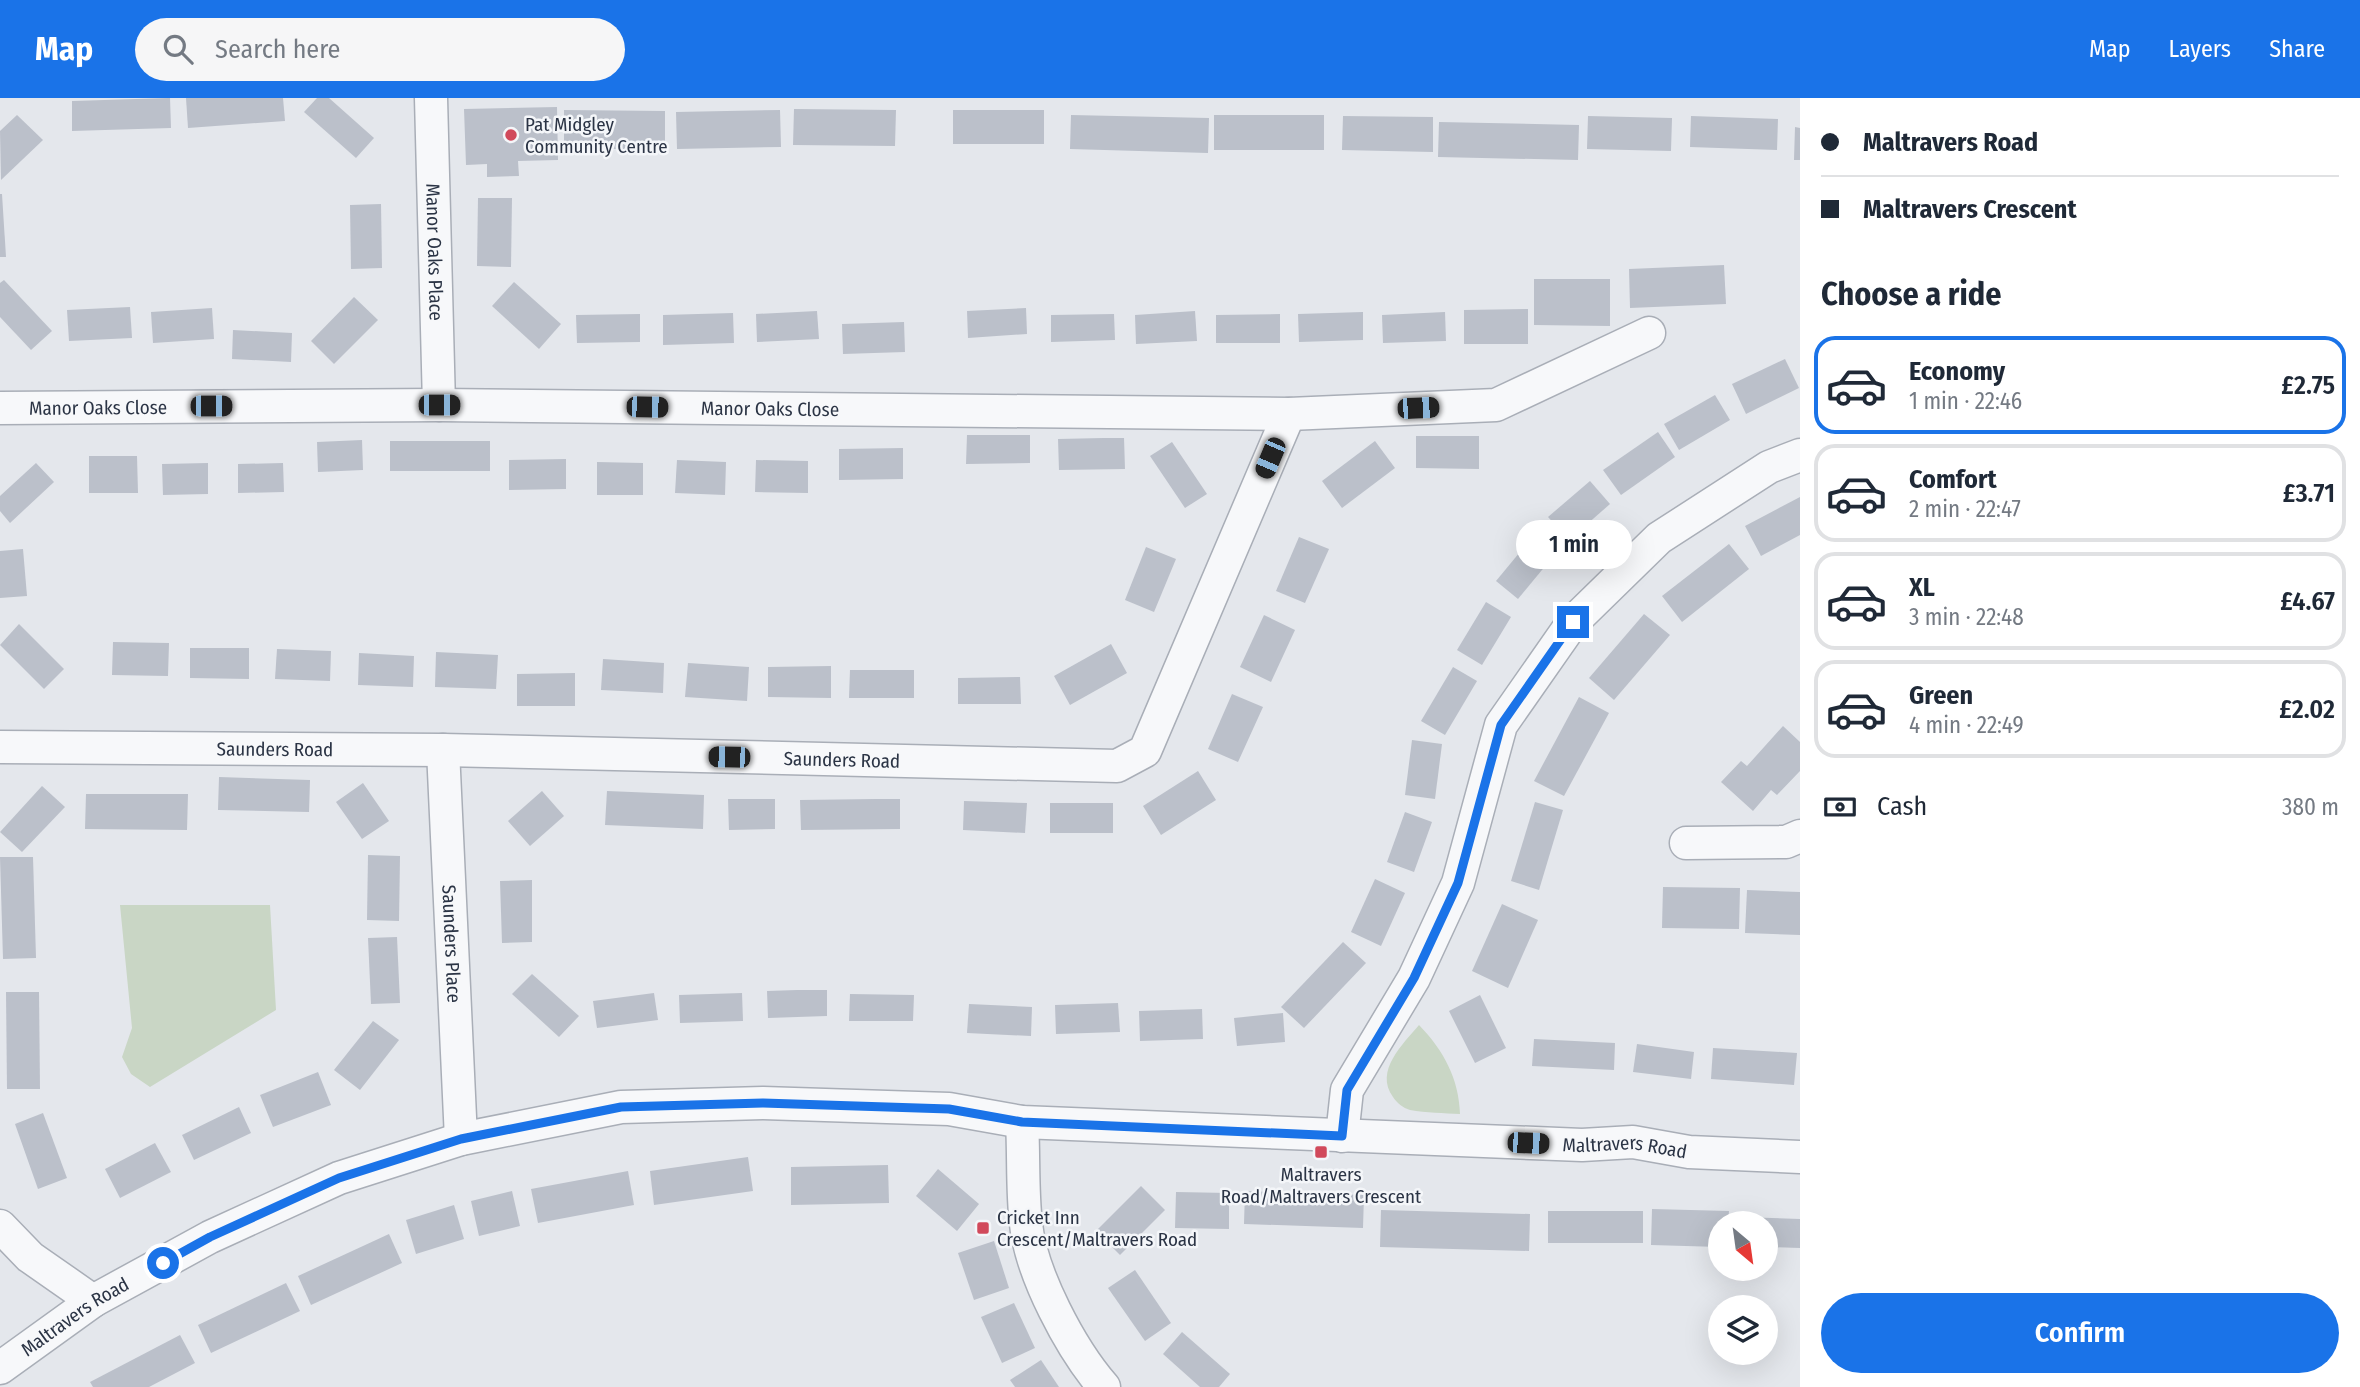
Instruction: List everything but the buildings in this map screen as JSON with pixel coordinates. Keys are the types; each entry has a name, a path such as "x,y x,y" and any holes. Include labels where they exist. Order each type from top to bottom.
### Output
{"street":[{"name":"Manor Oaks Place","path":"431,98 439,405"},
{"name":"Manor Oaks Close","path":"0,408 439,405 1289,414 1496,405 1649,333"},
{"name":"Saunders Road","path":"0,747 443,750 1117,765 1145,751 1289,414"},
{"path":"1342,1136 1347,1090 1414,978 1458,883 1501,725 1573,622 1659,538 1769,467 1800,455"},
{"name":"Saunders Place","path":"443,750 461,1139"},
{"path":"1686,842 1793,839"},
{"name":"Maltravers Road","path":"0,1368 93,1301 210,1237 339,1178 461,1139 621,1107 763,1103 949,1109 1022,1122 1582,1145 1633,1142 1689,1152 1800,1157"},
{"path":"1022,1122 1026,1226 1032,1254 1052,1306 1104,1387"},
{"path":"0,1226 30,1257 93,1301"}],"green space":[{"path":"120,905 270,905 276,1010 150,1087 131,1074 122,1057 132,1028"},
{"path":"1419,1025 1443,1055 1457,1089 1460,1114 1407,1109 1396,1101 1388,1087 1387,1077 1393,1058"}],"place":[{"name":"Pat Midgley Community Centre","path":"511,135"},
{"name":"Maltravers Road/Maltravers Crescent","path":"1321,1152"},
{"name":"Cricket Inn Crescent/Maltravers Road","path":"983,1228"}],"route":[{"path":"163,1263 210,1237 339,1178 461,1139 621,1107 763,1103 949,1109 1022,1122 1342,1136 1347,1090 1414,978 1458,883 1501,725 1573,622"}]}
